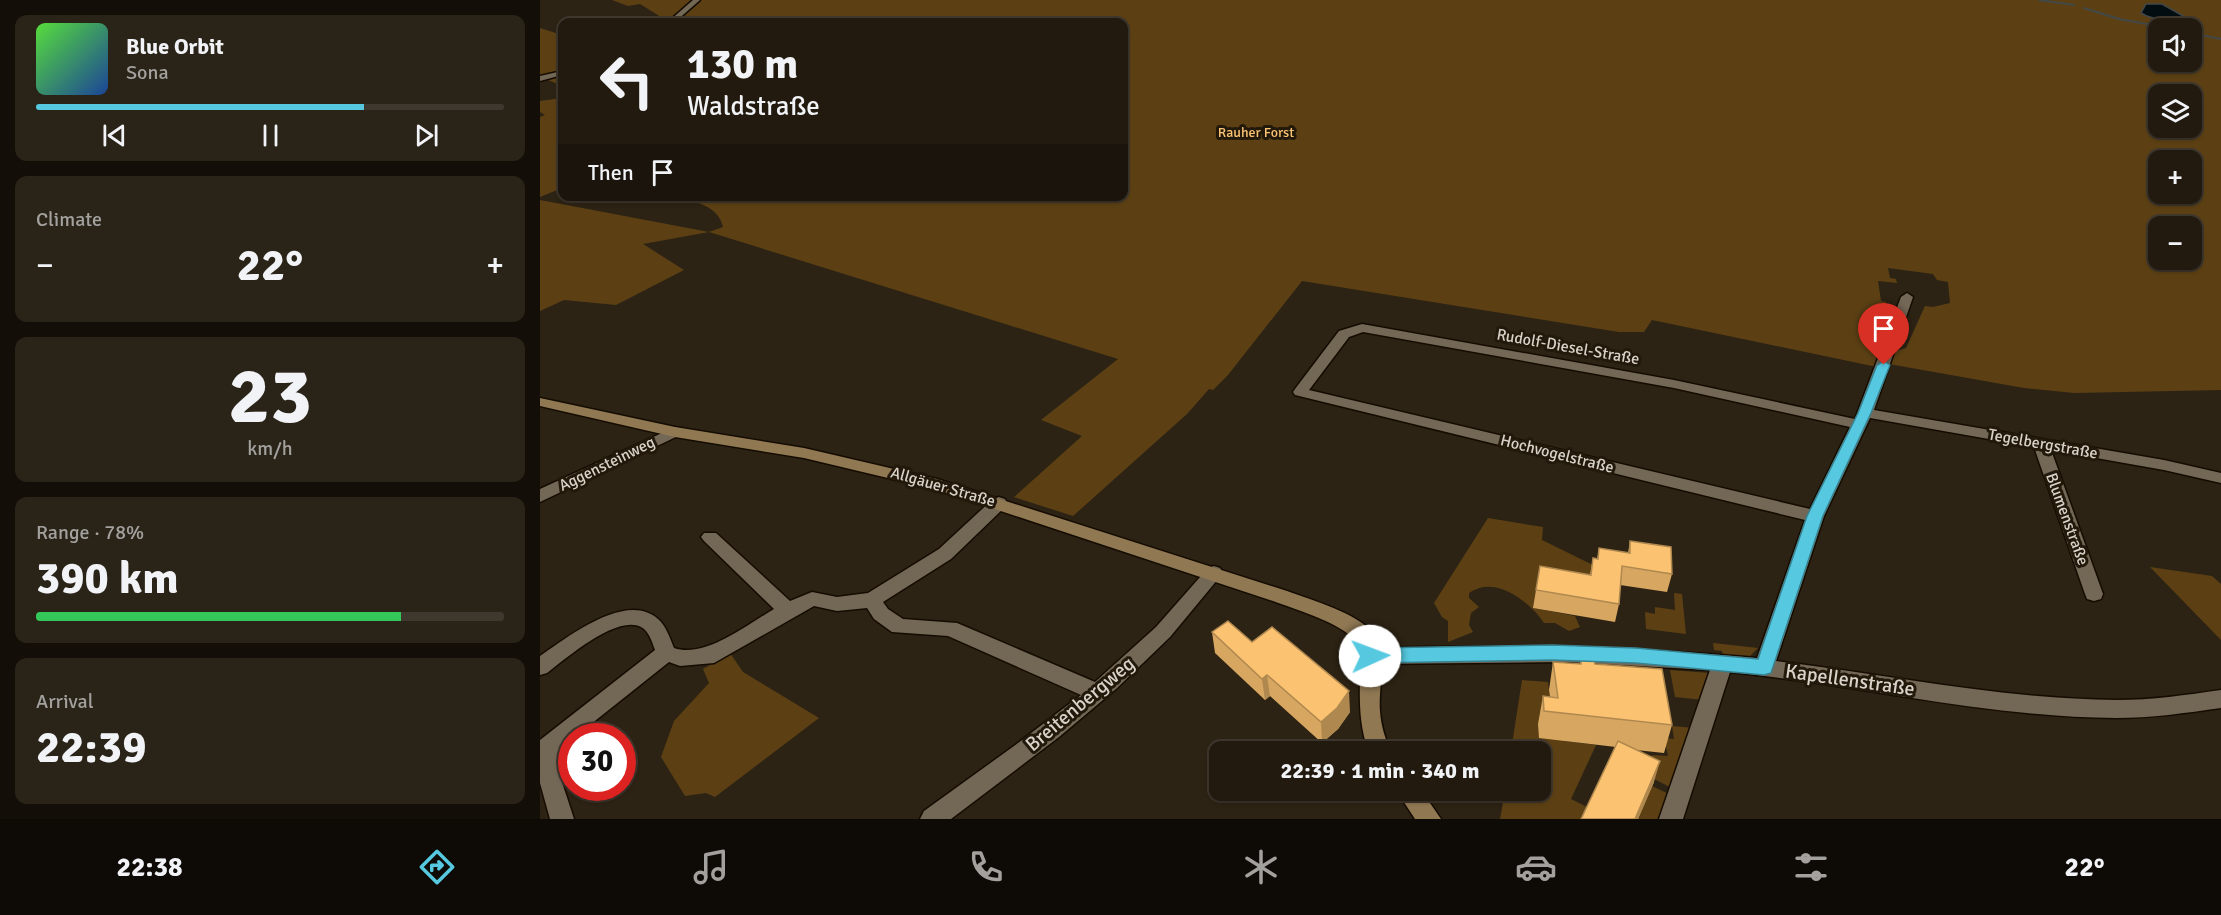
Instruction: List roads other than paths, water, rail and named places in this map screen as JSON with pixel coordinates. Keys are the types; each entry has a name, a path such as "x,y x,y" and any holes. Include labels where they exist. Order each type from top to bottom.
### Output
{"street":[{"path":"676,18 697,0"},
{"path":"540,79 558,74"},
{"path":"1764,668 1815,516 1861,418 1906,297"},
{"name":"Rudolf-Diesel-Straße","path":"1300,392 1344,334 1362,328 1861,418"},
{"name":"Hochvogelstraße","path":"1300,392 1815,516"},
{"name":"Allgäuer Straße","path":"540,402 675,432 814,455 937,484 1214,573 1334,617 1366,638 1370,656"},
{"name":"Tegelbergstraße","path":"1861,418 2041,444 2164,465 2221,478"},
{"name":"Aggensteinweg","path":"540,496 675,432"},
{"name":"Blumenstraße","path":"2041,444 2094,594"},
{"path":"540,667 599,628 628,619 643,619 658,633 666,653 680,658 706,657 788,610 812,599 837,604 872,600 945,554 999,503"},
{"path":"710,537 788,610"},
{"name":"Breitenbergweg","path":"932,819 1003,768 1096,692 1163,632 1214,573"},
{"path":"872,600 881,614 899,627 950,628 1096,692"},
{"name":"Kapellenstraße","path":"1370,656 1552,652 1636,655 1764,668 1966,697 2116,709 2221,699"},
{"path":"577,723 666,653"},
{"path":"1370,656 1368,716 1370,732 1374,741"},
{"path":"1671,819 1723,663"},
{"path":"558,754 547,769 562,819"},
{"path":"1415,801 1429,819"}],"waterway":[{"path":"2039,0 2074,5"},
{"path":"2084,8 2119,19 2148,24"},
{"path":"2202,35 2221,39"}],"park label":[{"name":"Rauher Forst","path":"1256,132"}]}
